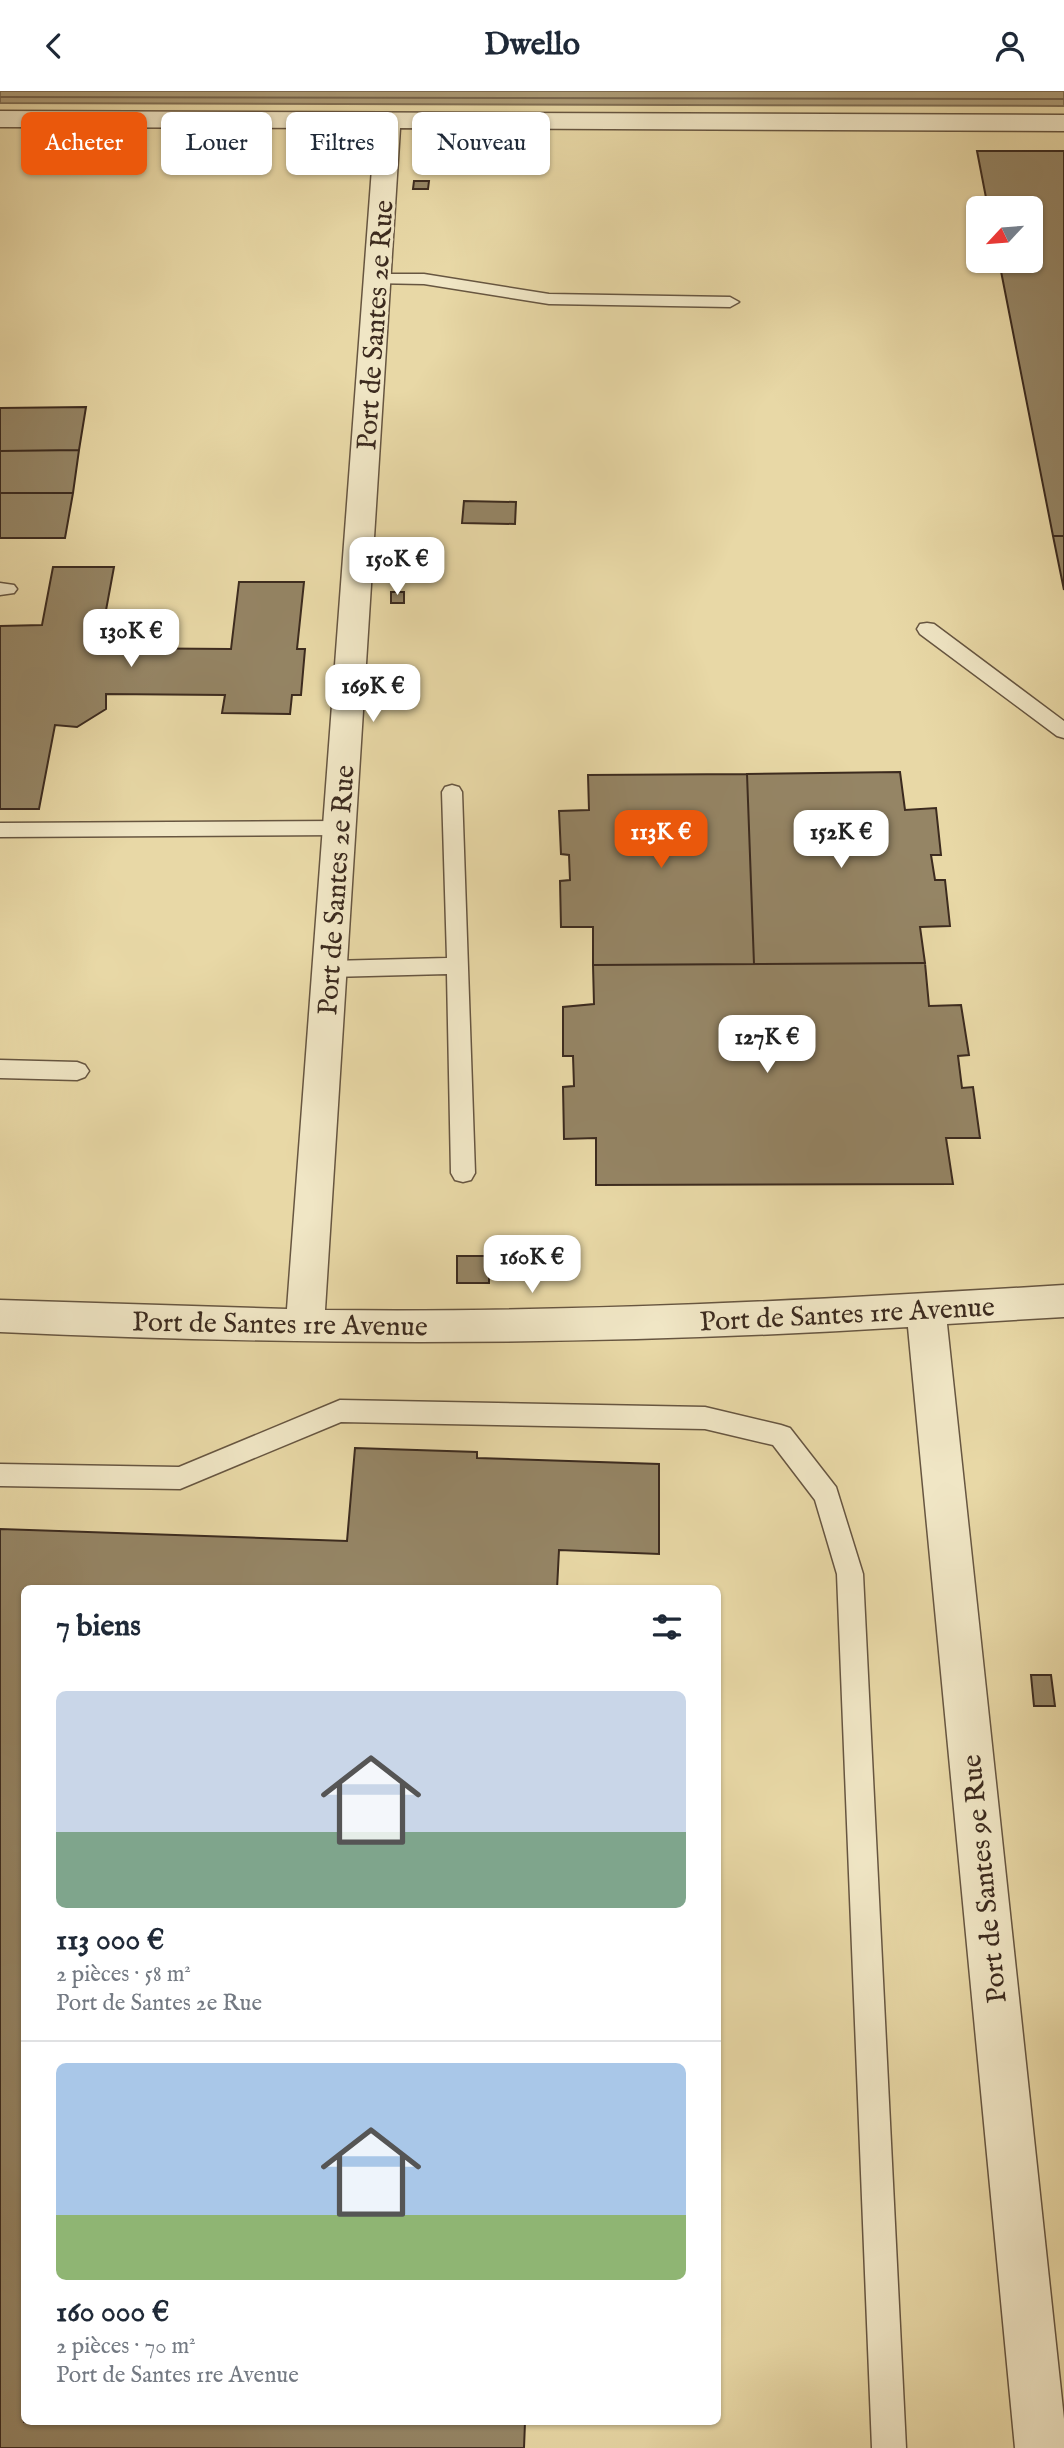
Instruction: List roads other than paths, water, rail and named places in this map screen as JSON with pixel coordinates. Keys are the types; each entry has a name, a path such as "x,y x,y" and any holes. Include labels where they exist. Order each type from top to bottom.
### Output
{"street":[{"path":"0,119 286,120"},
{"path":"398,121 1064,123"},
{"name":"Port de Santes 2e Rue","path":"305,1324 384,175"},
{"name":"Port de Santes 1re Avenue","path":"0,1315 212,1325 608,1324 1064,1301"},
{"name":"Port de Santes 9e Rue","path":"926,1309 1041,2448"}],"lane":[{"path":"377,279 424,279 550,299 730,302"},
{"path":"927,629 1064,731"},
{"path":"452,792 463,1173"},
{"path":"0,830 339,828"},
{"path":"330,969 457,966"},
{"path":"0,1069 76,1072"},
{"path":"0,1475 180,1478 340,1411 705,1418 781,1436 827,1495 850,1574 889,2448"}],"water":[{"path":"0,91 1064,91 1064,106 0,103"}]}
